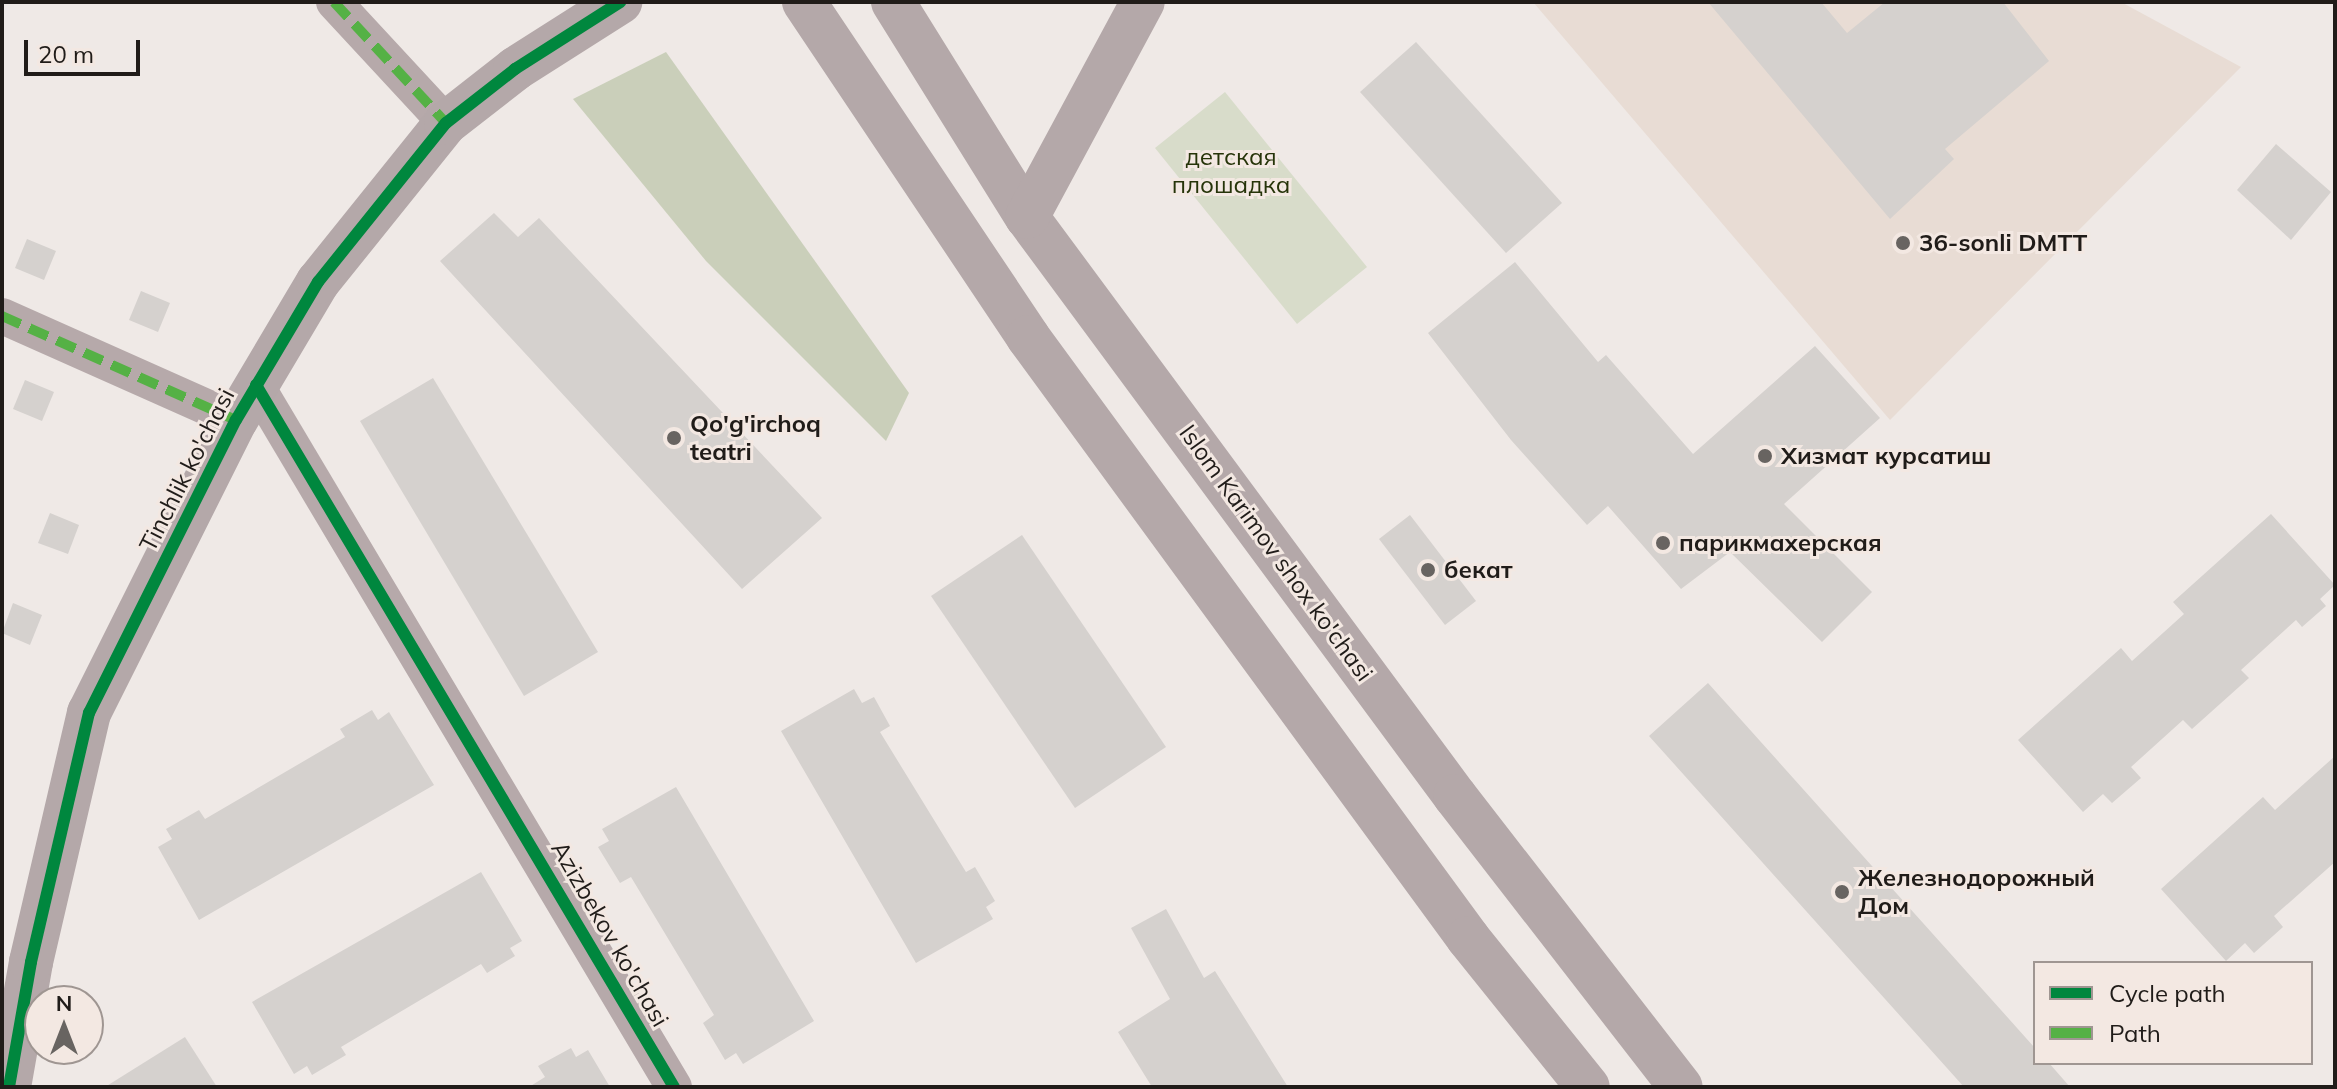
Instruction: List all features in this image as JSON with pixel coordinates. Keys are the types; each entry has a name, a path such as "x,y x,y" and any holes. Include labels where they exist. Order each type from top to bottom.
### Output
{"main road":[{"name":"Tinchlik ko'chasi","path":"9,1087 31,962 89,713 246,402 318,282 446,123 515,69 620,2"},
{"path":"804,2 1028,337 1468,938 1588,1087"},
{"name":"Islom Karimov shox ko'chasi","path":"893,2 1027,217 1455,796 1681,1087"},
{"path":"1027,217 1143,2"}],"street":[{"path":"334,2 446,123"},
{"path":"2,316 246,402"},
{"name":"Azizbekov ko'chasi","path":"246,402 509,804 674,1087"}],"shaded area":[{"name":"36-sonli DMTT","path":"1533,2 2121,2 2241,67 1890,420"}],"green space":[{"path":"666,52 909,393 886,441 706,261 573,99"},
{"name":"детская плошадка","path":"1225,92 1367,267 1297,324 1155,148"}],"building":[{"path":"1708,2 1821,2 1847,33 1885,2 2003,2 2049,61 1945,149 1954,159 1890,219"},
{"path":"1416,42 1562,203 1506,253 1360,92"},
{"path":"2276,144 2331,192 2291,240 2237,190"},
{"name":"Qo'g'irchoq teatri","path":"494,213 518,237 539,218 822,518 742,589 440,261"},
{"path":"27,239 56,251 44,280 15,268"},
{"path":"1515,262 1598,362 1606,355 1693,454 1815,346 1880,418 1784,504 1872,592 1822,642 1730,552 1681,589 1608,506 1587,525 1511,440 1428,333"},
{"path":"141,291 170,303 158,332 129,320"},
{"path":"433,378 598,652 524,696 360,421"},
{"path":"25,380 54,392 42,421 13,409"},
{"path":"50,513 79,525 68,554 38,543"},
{"path":"2271,514 2335,585 2320,599 2326,606 2302,627 2296,620 2241,670 2249,678 2192,729 2183,720 2131,767 2141,778 2112,803 2103,794 2083,812 2018,740 2121,648 2132,661 2184,614 2173,602"},
{"name":"бекат","path":"1410,515 1476,601 1445,625 1379,539"},
{"path":"1022,535 1166,747 1075,808 931,596"},
{"path":"13,603 42,615 30,645 2,633"},
{"name":"Железнодорожный Дом","path":"1708,683 2033,1046 2033,1065 2051,1065 2070,1087 1964,1087 1649,736"},
{"path":"854,689 862,703 874,697 890,726 880,732 966,872 975,867 995,901 986,907 993,919 916,963 781,731"},
{"path":"372,710 378,720 389,712 434,785 199,920 158,847 172,839 166,829 199,810 205,819 345,737 340,729"},
{"path":"2335,756 2335,862 2274,916 2283,927 2254,953 2245,943 2226,961 2161,889 2263,797 2275,810"},
{"path":"676,787 814,1021 743,1064 736,1053 725,1060 703,1023 714,1015 631,877 620,883 598,847 609,841 602,829"},
{"path":"481,872 522,941 510,948 515,956 487,973 481,964 341,1047 346,1055 312,1075 307,1066 294,1074 252,1002"},
{"path":"1166,909 1204,978 1215,971 1288,1087 1152,1087 1118,1032 1170,999 1131,928"},
{"path":"185,1037 217,1087 105,1087"},
{"path":"571,1048 576,1057 588,1050 610,1087 529,1087 545,1077 538,1066"}],"marked path":[{"path":"334,2 446,123"},
{"path":"2,316 236,420"}],"cycle path":[{"path":"9,1087 31,962 89,713 236,420 318,282 446,123 515,69 620,2"},
{"path":"256,385 674,1087"}],"place":[{"name":"36-sonli DMTT","path":"1903,243"},
{"name":"Qo'g'irchoq teatri","path":"674,438"},
{"name":"Хизмат курсатиш","path":"1765,456"},
{"name":"парикмахерская","path":"1663,543"},
{"name":"бекат","path":"1428,570"},
{"name":"Железнодорожный Дом","path":"1842,892"}]}
